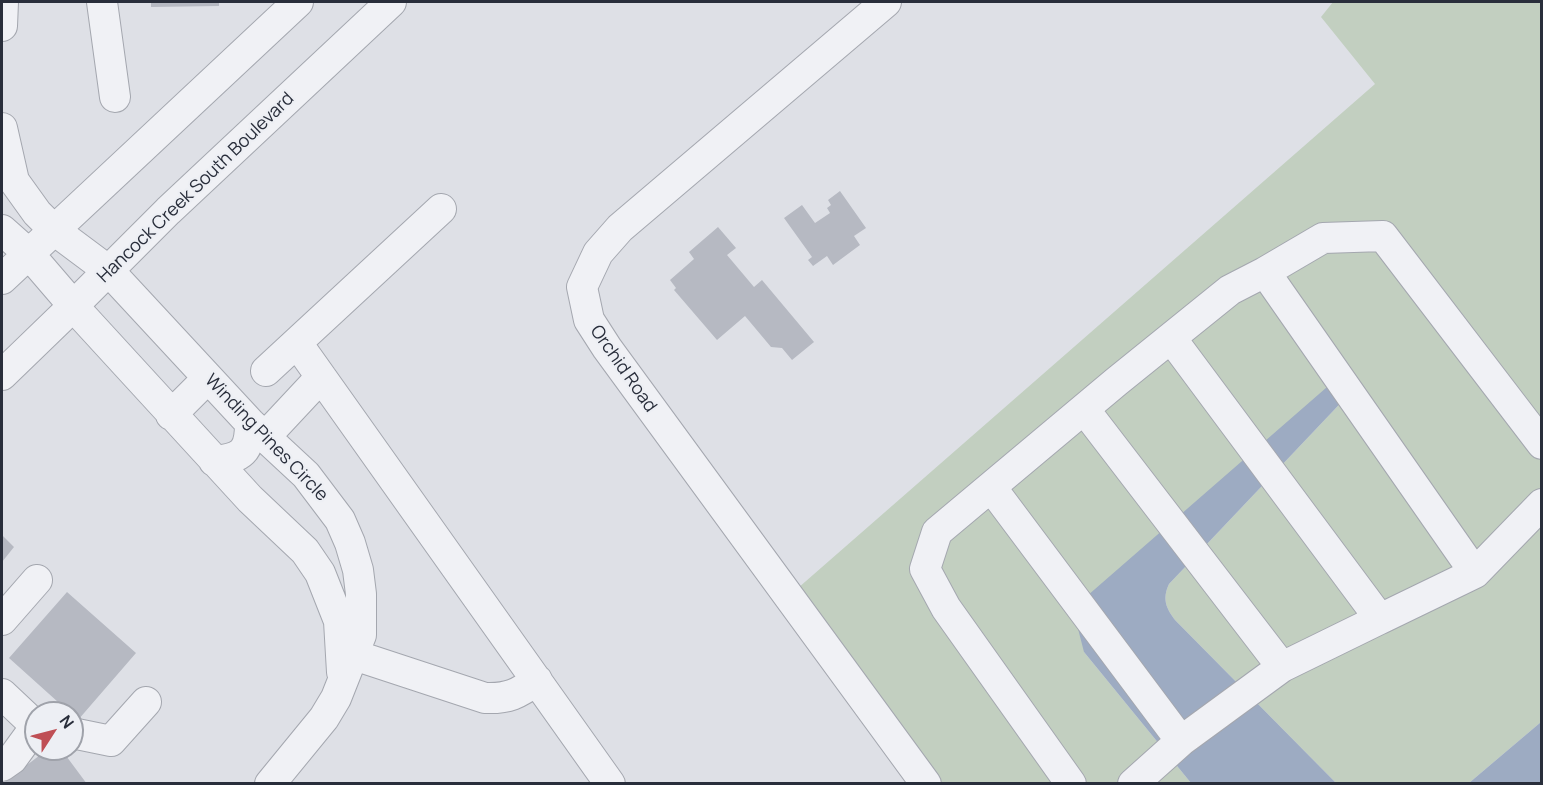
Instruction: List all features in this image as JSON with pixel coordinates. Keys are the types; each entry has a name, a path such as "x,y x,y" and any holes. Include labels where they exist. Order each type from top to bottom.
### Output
{"street":[{"path":"2,23 3,2"},
{"path":"102,2 115,97"},
{"path":"2,279 297,2"},
{"name":"Hancock Creek South Boulevard","path":"2,375 168,211 391,2"},
{"name":"Orchid Road","path":"886,2 620,228 598,253 582,287 589,320 607,348 926,783"},
{"name":"Winding Pines Circle","path":"2,128 14,181 37,213 54,230 109,271 257,431 306,475 340,520 350,543 362,594 361,635 348,653 336,698 312,734 270,783"},
{"path":"266,371 441,209"},
{"name":"Winding Pines Circle","path":"2,230 29,254 73,307 214,461 305,551 320,573 339,621 348,653"},
{"path":"1071,783 946,608 925,569 937,532 1230,290 1323,237 1383,236 1542,444"},
{"path":"1265,272 1475,573"},
{"path":"1171,338 1380,619"},
{"path":"297,343 610,783"},
{"path":"214,461 229,460 239,456 257,431 321,376"},
{"path":"171,415 208,378"},
{"path":"1084,409 1282,668"},
{"path":"991,487 1181,741"},
{"path":"1133,783 1181,741 1282,668 1475,573 1542,504"},
{"path":"2,620 37,580"},
{"path":"348,653 485,698 505,698 524,690 537,680"},
{"path":"2,694 24,715"},
{"path":"84,735 111,741 146,702"},
{"path":"2,766 12,759 24,742"}],"green space":[{"path":"1333,2 1541,2 1541,722 1469,783 1336,783 1175,620 1169,611 1165,599 1169,584 1353,390 1084,652 1191,783 918,783 782,602 1375,84 1321,17"}],"water":[{"path":"1342,374 1353,390 1169,584 1165,599 1175,620 1336,783 1191,783 1084,652 1076,621 1087,596"},
{"path":"1541,722 1541,783 1469,783"}],"building":[{"path":"151,2 219,2 219,6 151,7"},
{"path":"840,191 866,228 854,236 860,245 833,265 827,256 813,266 808,260 812,257 784,218 802,205 815,223 830,213 827,208 831,205 828,200"},
{"path":"718,227 736,248 727,255 754,287 762,280 814,342 792,360 782,348 771,347 745,316 717,340 674,290 676,288 670,280 694,259 689,252"},
{"path":"2,535 14,547 2,562"},
{"path":"67,592 136,653 84,713 84,701 57,701 9,658"},
{"path":"32,761 70,761 87,784 2,784"}]}
